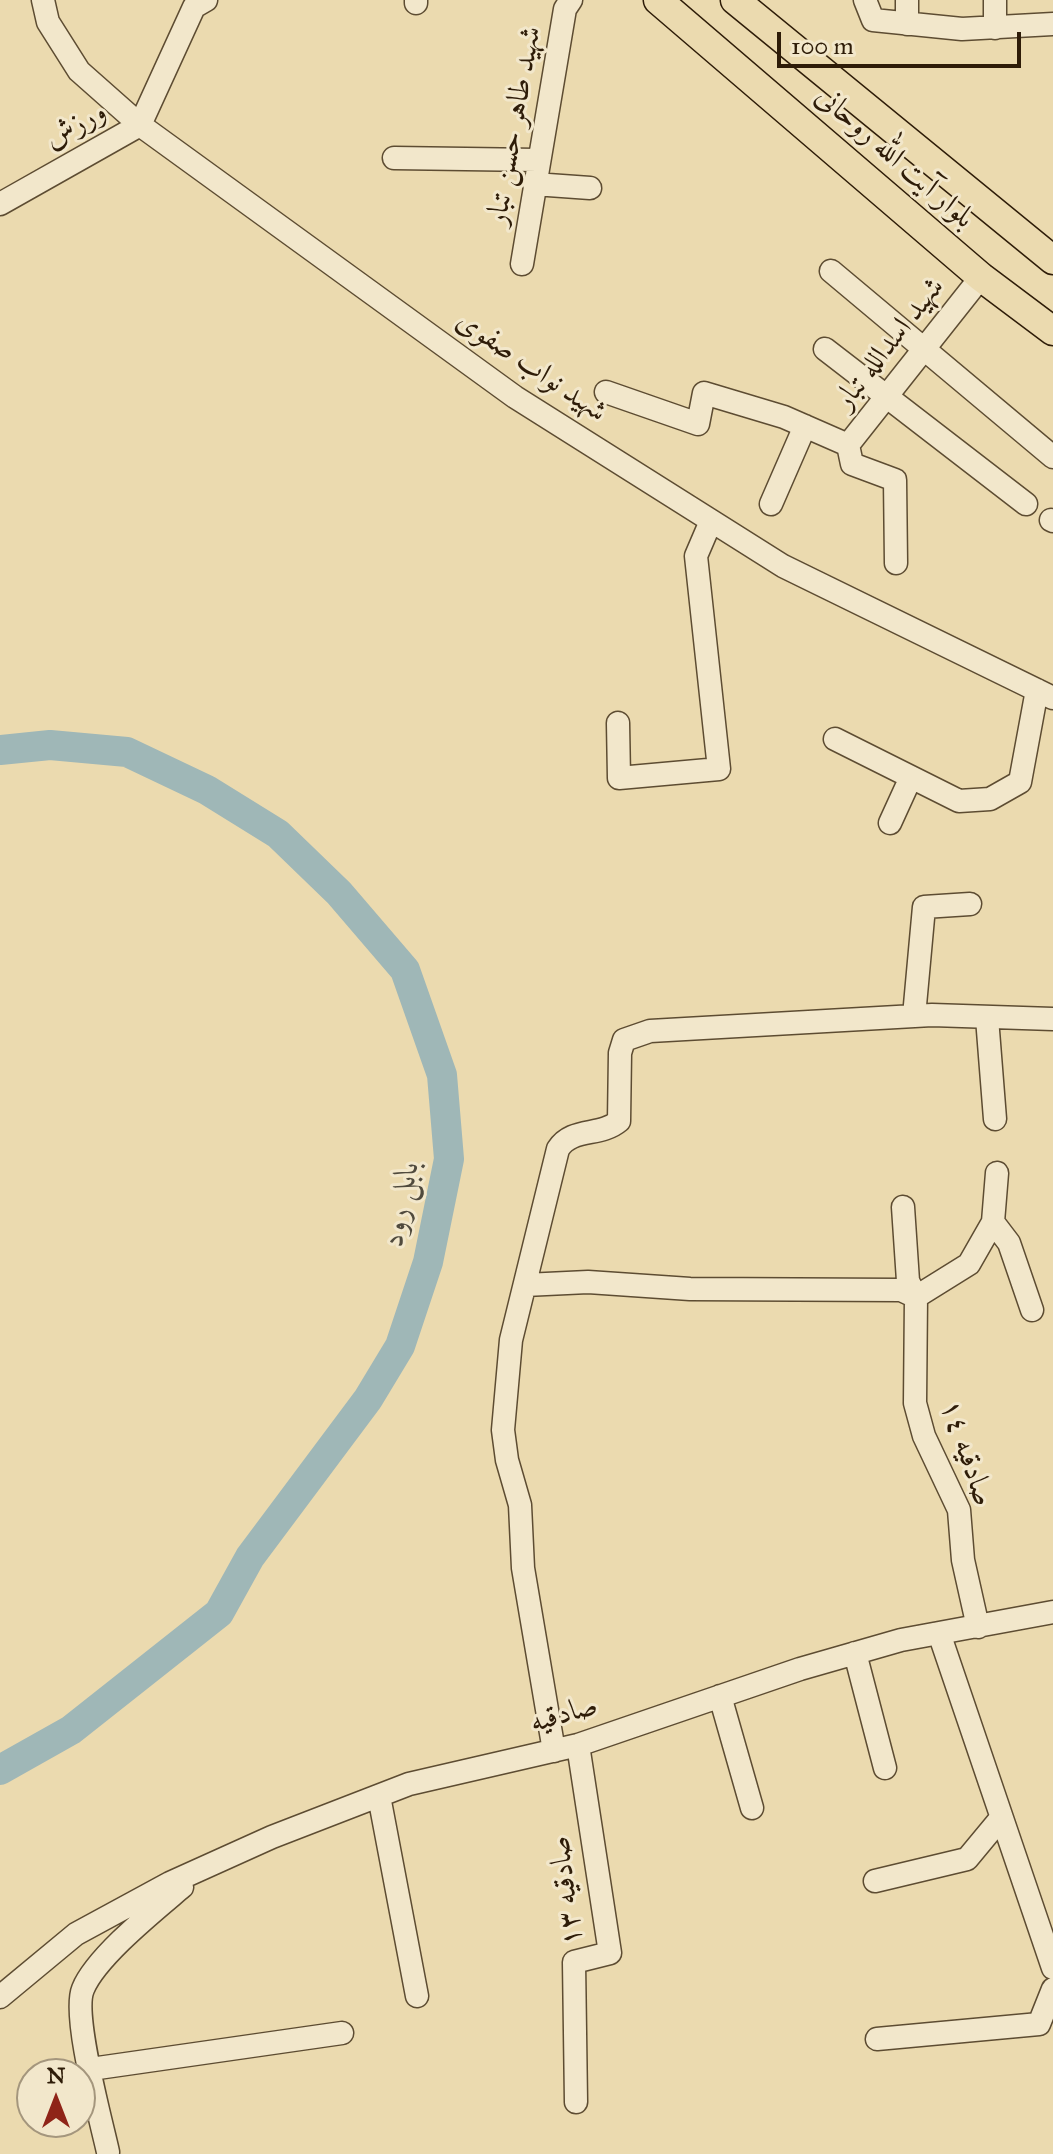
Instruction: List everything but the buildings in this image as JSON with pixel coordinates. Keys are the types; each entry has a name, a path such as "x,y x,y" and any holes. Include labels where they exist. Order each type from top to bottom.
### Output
{"main road":[{"name":"بلوار آیت الله روحانی","path":"658,0 981,277 1053,331"},
{"name":"بلوار آیت الله روحانی","path":"735,0 1053,260"}],"street":[{"name":"شهید نواب صفوی","path":"43,0 48,22 79,71 140,125 515,397 783,566 1045,694"},
{"name":"ورزش","path":"0,204 140,125 194,7 206,0"},
{"name":"شهید طاهر حسن تبار","path":"522,264 537,160 565,9 571,0"},
{"path":"865,0 873,20 995,28 1053,24"},
{"path":"907,0 907,24"},
{"path":"995,0 995,28"},
{"path":"394,158 537,160"},
{"path":"534,184 590,188"},
{"path":"831,271 926,347 1053,457"},
{"name":"شهید اسدالله تبار","path":"896,563 895,480 852,464 848,445 981,277"},
{"path":"825,349 1026,504"},
{"path":"606,392 698,424 704,393 805,426 848,445"},
{"path":"771,504 805,426"},
{"path":"618,723 619,778 719,769 696,556 711,521"},
{"path":"835,739 959,801 990,799 1020,782 1045,694"},
{"path":"890,823 911,777"},
{"path":"914,1016 924,907 970,904"},
{"path":"554,1751 523,1568 520,1505 507,1460 503,1430 511,1340 558,1149 566,1139 607,1130 619,1121 620,1053 624,1040 650,1031 914,1016 1053,1019"},
{"path":"987,1018 995,1119"},
{"path":"525,1285 588,1282 690,1289 901,1290 916,1297 969,1264 993,1222 997,1173"},
{"name":"صادقيه ١٤","path":"903,1207 908,1281 916,1297 915,1403 924,1436 959,1510 963,1560 978,1627"},
{"path":"993,1222 1009,1243 1032,1310"},
{"name":"صادقیه","path":"0,1997 76,1934 105,1918 208,1866 409,1784 578,1745 855,1653 939,1633 1053,1612"},
{"path":"939,1633 1053,1968"},
{"path":"855,1653 885,1768"},
{"path":"720,1696 752,1808"},
{"name":"صادقیه ۱۳","path":"576,2102 574,1962 610,1953 578,1745"},
{"path":"379,1796 417,1996"},
{"path":"875,1881 967,1859 1001,1818"},
{"path":"89,2058 82,2024 83,1989 123,1939 208,1866"},
{"path":"877,2039 1039,2024 1053,1989"},
{"path":"96,2068 342,2033"},
{"path":"96,2093 108,2152"}],"waterway":[{"name":"بابل رود","path":"0,750 50,745 127,752 207,790 278,834 339,893 405,970 442,1075 449,1159 428,1262 400,1346 368,1399 250,1557 219,1613 71,1730 0,1770"}]}
